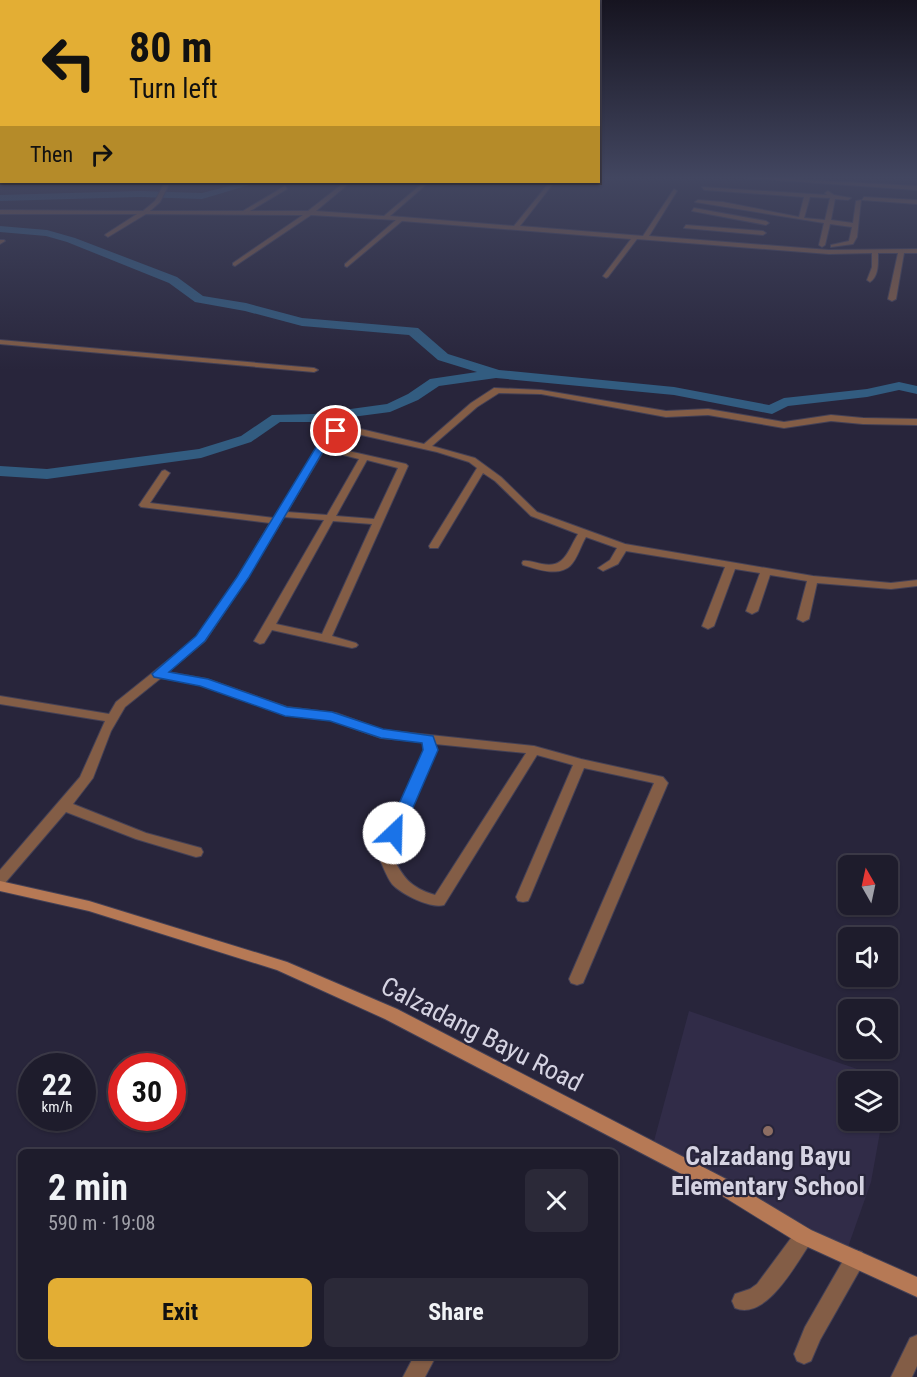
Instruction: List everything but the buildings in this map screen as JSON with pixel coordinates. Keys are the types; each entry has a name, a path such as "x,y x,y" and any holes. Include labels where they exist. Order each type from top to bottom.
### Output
{"street":[{"path":"235,264 267,242"},
{"path":"347,264 373,242"},
{"path":"606,276 631,242"},
{"path":"710,242 829,252 917,251"},
{"path":"806,244 843,246 851,242"},
{"path":"892,299 901,252"},
{"path":"870,280 875,267 875,253"},
{"path":"0,342 314,370"},
{"path":"424,447 493,392 508,390 541,392 666,414 708,412 784,425 831,418 863,422 917,423"},
{"path":"0,879 86,778 120,705 201,639 243,577 328,434 348,429 472,460 503,484 534,514 623,548 813,579 891,586 917,583"},
{"path":"321,447 403,466 326,638"},
{"path":"260,641 364,458"},
{"path":"434,546 482,467"},
{"path":"165,473 144,505 279,518 328,518 378,522"},
{"path":"527,563 545,568 562,567 566,564 583,533"},
{"path":"603,568 614,562 623,548"},
{"path":"708,626 732,564"},
{"path":"752,611 766,571"},
{"path":"803,619 813,579"},
{"path":"269,626 352,645"},
{"path":"159,674 203,682 285,711 332,716 381,734 534,750 580,763 658,780 661,783 577,979"},
{"path":"0,700 113,718"},
{"path":"428,740 431,750 384,854 398,881 419,894 439,901 534,750"},
{"path":"523,897 580,763"},
{"path":"64,806 141,836 196,852"},
{"name":"Calzadang Bayu Road","path":"0,886 88,906 282,966 391,1014 722,1186 804,1236 917,1287"},
{"path":"742,1301 755,1298 764,1291 804,1236"},
{"path":"804,1354 812,1334 855,1259"},
{"path":"901,1376 917,1345"},
{"path":"413,1377 424,1359"}],"shaded area":[{"name":"Calzadang Bayu Elementary School","path":"689,1011 863,1071 838,1071 838,1131 880,1131 871,1182 848,1247 777,1212 654,1141"}],"waterway":[{"path":"77,242 173,280 199,299 246,307 302,322 413,331 443,357 498,374 674,391 772,410 784,402 867,393 899,386 917,390"},
{"path":"0,471 47,474 201,453 246,439 277,418 314,418 390,408 413,397 435,382 494,374"}],"place":[{"name":"Calzadang Bayu Elementary School","path":"768,1131"}],"route":[{"path":"336,431 328,434 243,577 201,639 159,674 203,682 285,711 332,716 381,734 428,740 431,750 394,833"}]}
